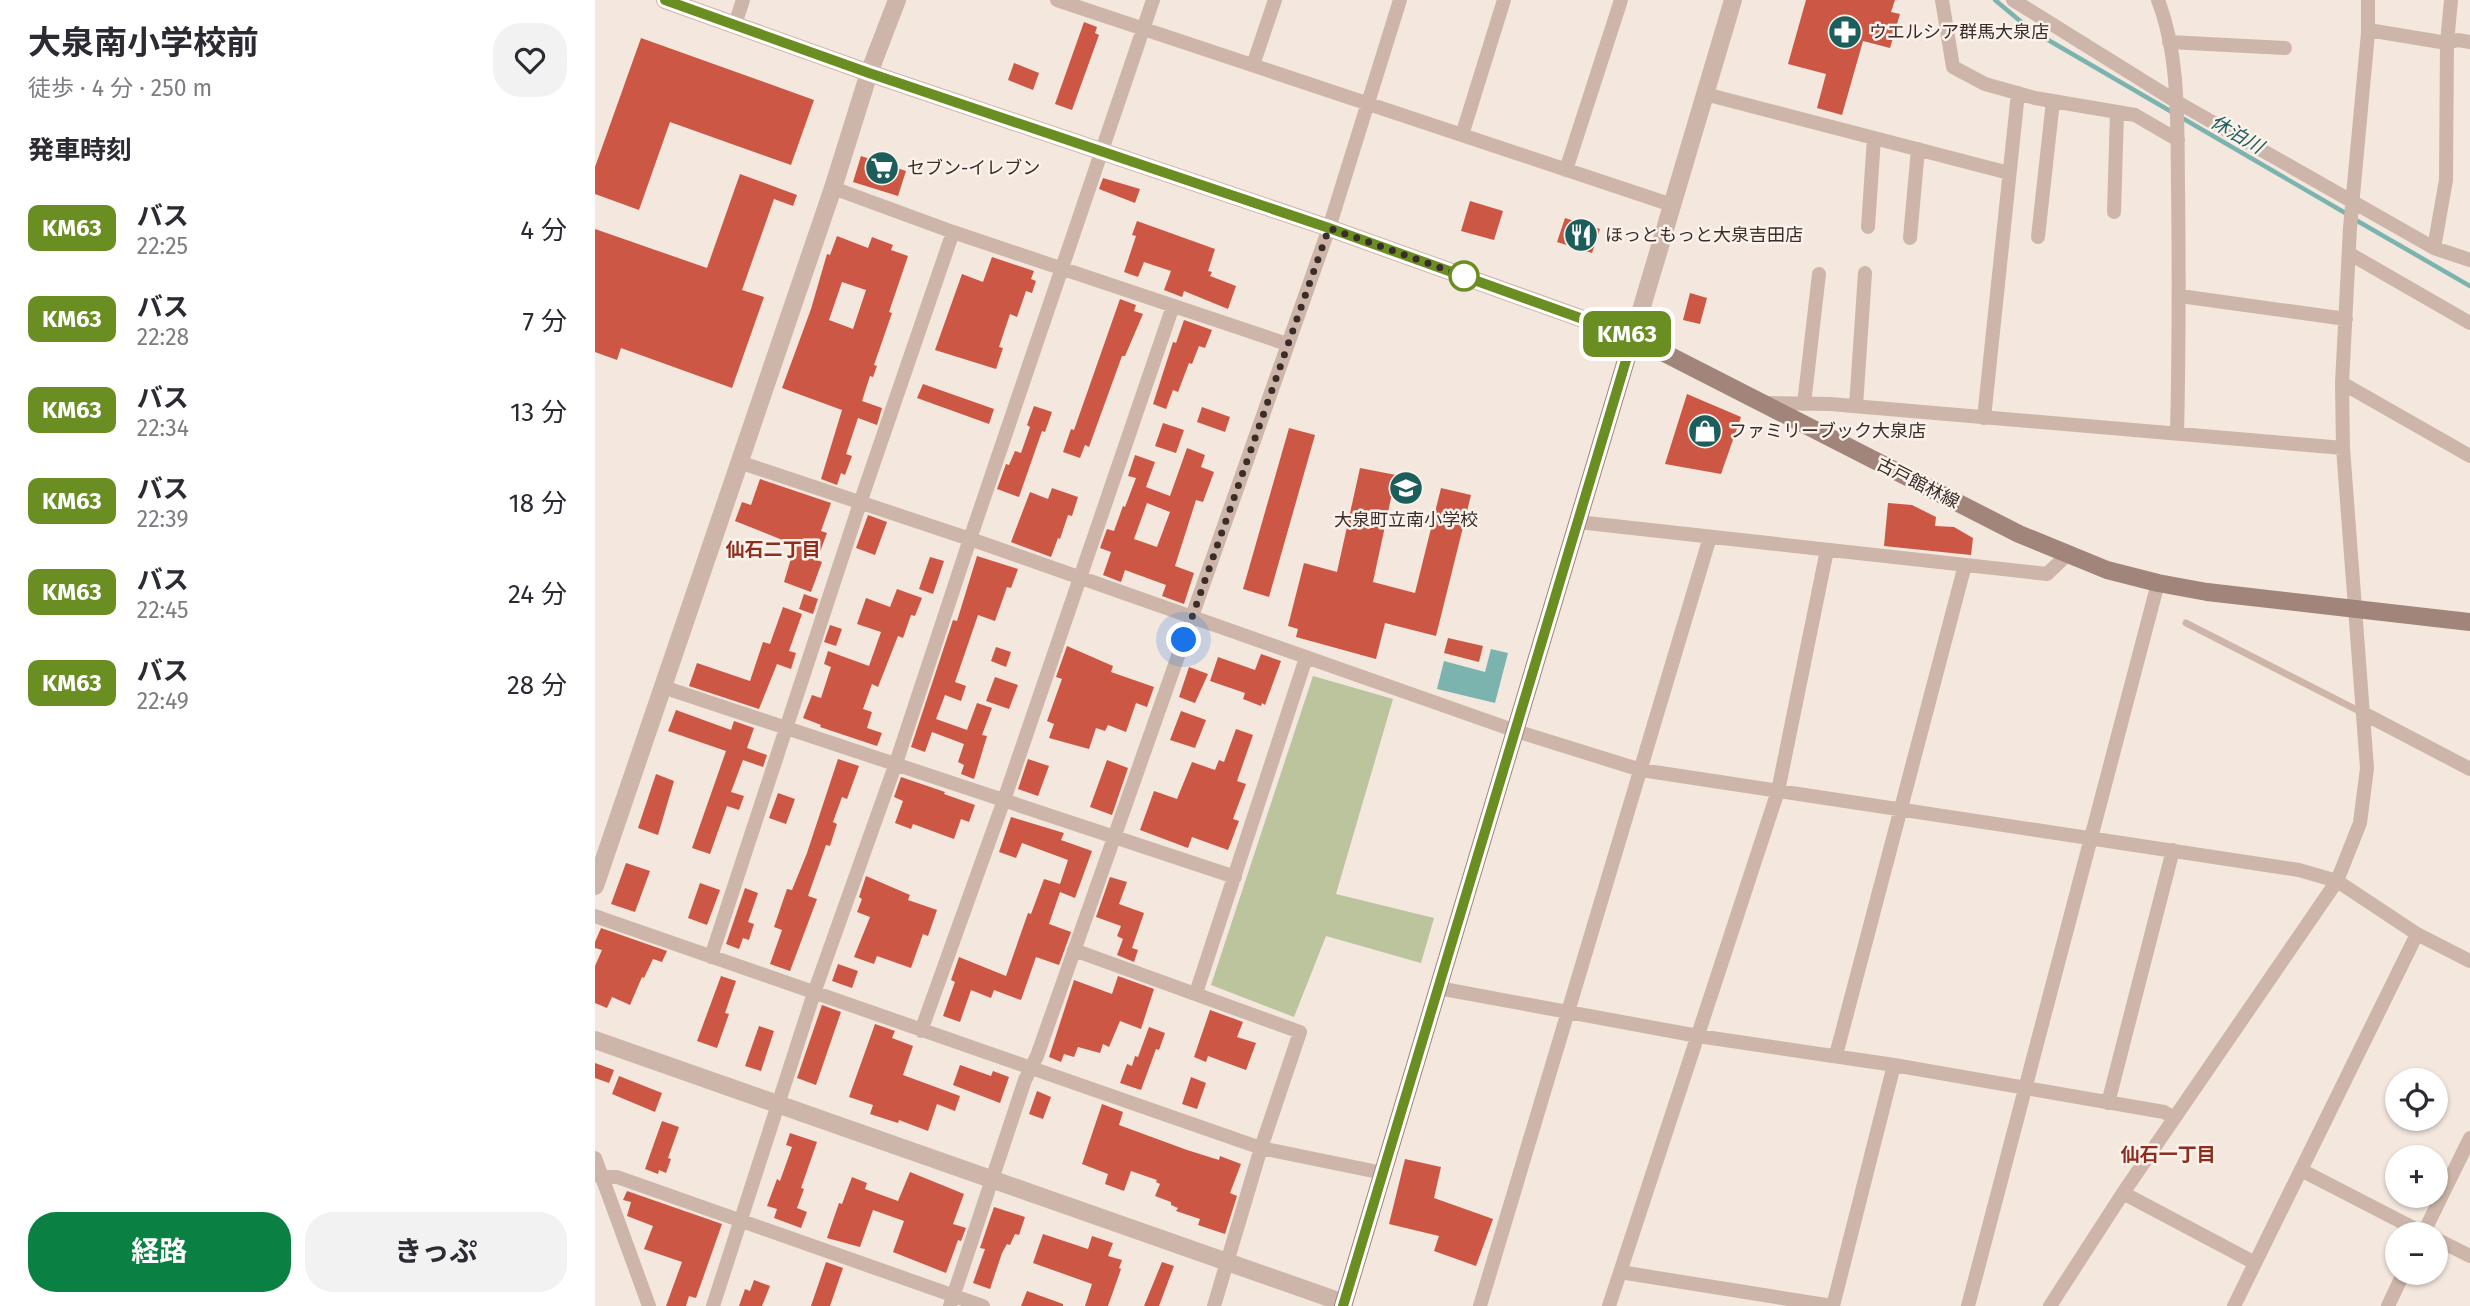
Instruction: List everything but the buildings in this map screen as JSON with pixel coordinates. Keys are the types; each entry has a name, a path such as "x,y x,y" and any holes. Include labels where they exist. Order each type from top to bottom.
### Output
{"main road":[{"name":"古戸館林線","path":"1633,337 2019,534 2107,570 2207,592 2470,622"},
{"path":"1347,1305 1383,1173 1633,337"}],"street":[{"path":"665,0 869,73 1329,228 1633,337 1733,0"},
{"path":"735,24 743,0"},
{"path":"595,886 833,188 869,73 897,0"},
{"path":"1057,0 1672,205"},
{"path":"713,1306 814,993 896,763 969,539 1153,0"},
{"path":"1253,65 1276,0"},
{"path":"952,1301 1025,1080 1037,1056 1329,228 1400,0"},
{"path":"1462,135 1504,0"},
{"path":"1566,170 1621,0"},
{"path":"1942,0 1953,67 1985,84 2053,101 2135,115 2177,134"},
{"path":"2013,0 2178,102 2352,203 2434,248 2470,260"},
{"path":"2158,0 2167,22 2178,102 2180,296 2177,434"},
{"path":"2050,1306 2123,1193 2337,881 2360,823 2367,768 2343,448 2342,383 2350,228 2368,30 2368,0"},
{"path":"2434,248 2446,180 2447,43 2451,0"},
{"path":"2368,30 2447,43 2458,40 2470,42"},
{"path":"2169,43 2285,48"},
{"path":"1984,418 2018,93"},
{"path":"1705,94 2010,173"},
{"path":"2038,237 2053,101"},
{"path":"2114,212 2117,112"},
{"path":"1868,227 1874,138"},
{"path":"1910,239 1919,149"},
{"path":"833,188 953,232 1287,344"},
{"path":"711,957 860,503 953,232"},
{"path":"2350,254 2470,323"},
{"path":"1856,406 1864,273"},
{"path":"1804,404 1819,274"},
{"path":"2180,296 2346,319"},
{"path":"921,1031 1004,800 1173,306"},
{"path":"2342,383 2470,456"},
{"path":"1761,403 1856,406 2343,448"},
{"path":"739,462 1192,616 1515,731 1641,770 2299,870 2337,881 2417,934 2470,961"},
{"path":"1578,522 2047,574 2067,555"},
{"path":"1480,1306 1710,537"},
{"path":"1609,1306 1778,791 1828,550"},
{"path":"1836,1055 1965,565"},
{"path":"1968,1306 2158,583"},
{"path":"1196,993 1306,658"},
{"path":"663,687 1235,877"},
{"path":"2363,713 2470,769"},
{"path":"2108,1103 2173,850"},
{"path":"595,916 1261,1148 1383,1173"},
{"path":"2234,1306 2417,934"},
{"path":"1074,950 1300,1032 1261,1148 1214,1306"},
{"path":"1439,988 1698,1036 1836,1055 2164,1112 2174,1118"},
{"path":"595,1040 1347,1305"},
{"path":"1620,1272 1760,1301 1832,1306 1894,1065"},
{"path":"2430,1222 2470,1138"},
{"path":"595,1158 649,1306"},
{"path":"2301,1170 2401,1222"},
{"path":"600,1177 617,1177 741,1220 952,1301 983,1306"},
{"path":"2123,1193 2255,1262"},
{"path":"2448,1245 2470,1256"},
{"path":"2388,1306 2398,1285"}],"lane":[{"path":"2186,623 2363,713"}],"green space":[{"path":"1313,676 1393,699 1336,894 1434,918 1421,963 1326,936 1294,1017 1211,985"}],"water":[{"path":"1491,649 1508,653 1495,703 1437,689 1444,661 1485,672"}],"waterway":[{"name":"休泊川","path":"1995,0 2031,30 2347,214"},
{"name":"休泊川","path":"2354,219 2470,286"}],"bus line":[{"name":"KM63","path":"665,0 869,73 1329,228 1633,337 1343,1306"}],"place":[{"name":"ウエルシア群馬大泉店","path":"1845,32"},
{"name":"セブン-イレブン","path":"882,168"},
{"name":"ほっともっと大泉吉田店","path":"1581,235"},
{"name":"ファミリーブック大泉店","path":"1705,431"},
{"name":"大泉町立南小学校","path":"1406,488"}],"district":[{"name":"仙石二丁目","path":"773,549"},
{"name":"仙石一丁目","path":"2168,1154"}],"route":[{"path":"1184,640 1329,228 1464,276"}]}
